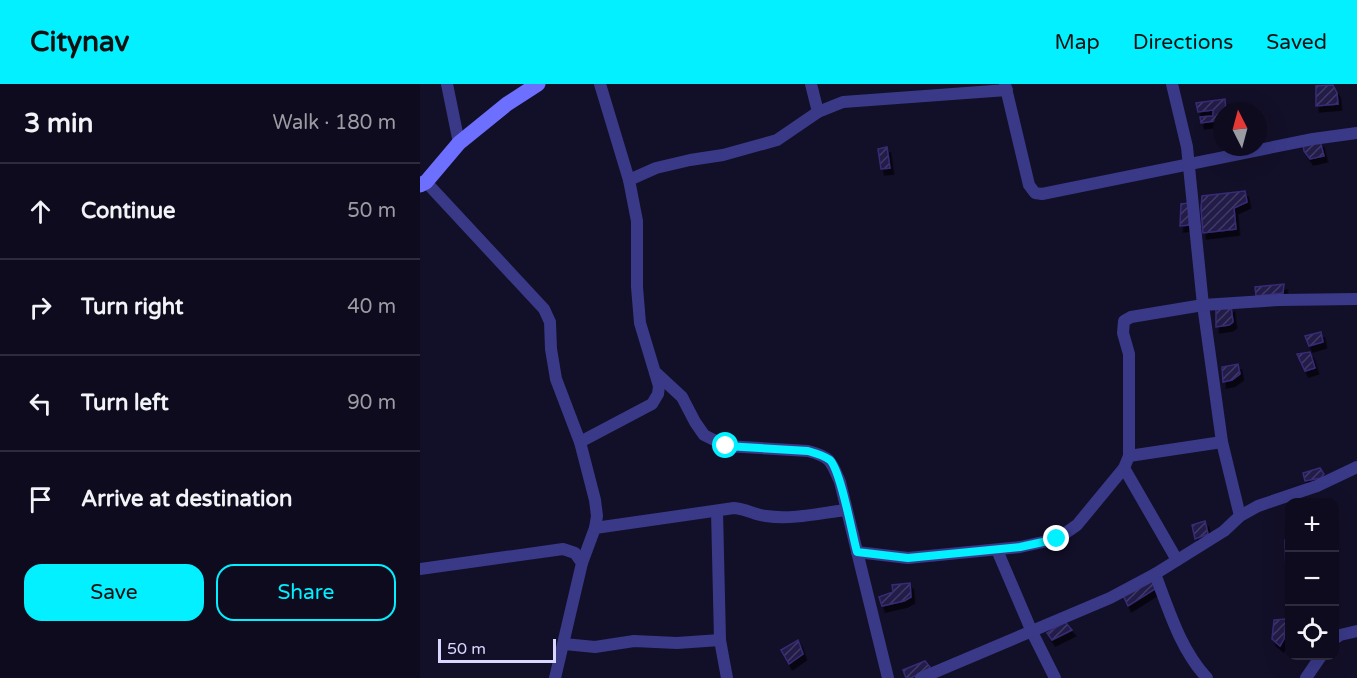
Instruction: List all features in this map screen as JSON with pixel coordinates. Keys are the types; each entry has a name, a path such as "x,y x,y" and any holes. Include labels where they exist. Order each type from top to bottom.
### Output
{"street":[{"path":"447,84 459,143"},
{"path":"538,84 507,104 459,143 423,184 544,309 550,322 551,349 556,379 580,442 597,516 582,563 555,678"},
{"path":"580,442 652,404 658,394 659,386 640,323 637,287 637,221 629,180 600,84"},
{"path":"811,84 818,112"},
{"path":"1172,84 1187,147 1203,305 1222,442 1240,516"},
{"path":"629,180 656,168 723,155 777,140 818,112 843,102 1006,87 1029,185 1035,193 1042,194 1313,139 1357,133"},
{"path":"1177,560 1127,462 1129,354 1123,333 1124,321 1131,317 1203,305 1279,300 1357,299"},
{"path":"655,372 682,397 704,435 726,446 808,451 820,454 831,462 840,482 888,678"},
{"path":"857,552 908,558 997,550 1057,539 1077,525 1127,462 1222,442"},
{"path":"921,678 1110,598 1155,574 1224,531 1240,516 1258,506 1317,486 1357,467"},
{"path":"595,528 741,509 764,516 780,517 846,510"},
{"path":"717,511 720,640 727,678"},
{"path":"420,569 563,549 575,553 582,563"},
{"path":"997,550 1032,632 1055,678"},
{"path":"1155,574 1183,645 1194,664 1207,678"},
{"path":"1339,636 1357,631"},
{"path":"564,644 595,647 634,641 677,643 720,640"},
{"path":"1306,678 1318,660"}],"building":[{"path":"1333,85 1337,93 1338,104 1316,106 1316,86"},
{"path":"1225,99 1225,102 1213,102 1213,110 1198,112 1196,103"},
{"path":"1213,116 1213,121 1201,123 1200,117"},
{"path":"1320,141 1324,156 1310,159 1304,151 1303,144"},
{"path":"887,147 890,168 881,169 878,149"},
{"path":"1245,191 1247,202 1234,208 1236,229 1203,233 1202,196"},
{"path":"1189,203 1189,225 1180,226 1181,204"},
{"path":"1284,284 1283,293 1256,296 1255,287"},
{"path":"1231,306 1233,322 1216,327 1216,308"},
{"path":"1321,332 1323,342 1309,346 1305,336"},
{"path":"1310,352 1315,368 1305,371 1297,354"},
{"path":"1238,364 1240,374 1232,380 1223,382 1222,367"},
{"path":"1320,468 1324,474 1321,478 1305,481 1303,473"},
{"path":"1205,521 1208,534 1195,539 1192,525"},
{"path":"1152,580 1155,589 1128,606 1123,595"},
{"path":"910,583 911,597 882,606 879,597 893,592 892,585"},
{"path":"1285,619 1284,639 1280,646 1272,639 1274,620"},
{"path":"1065,622 1072,630 1052,640 1047,633"},
{"path":"798,640 803,654 789,664 781,650"},
{"path":"925,661 930,667 927,670 906,678 903,670"}],"route":[{"path":"726,446 808,451 820,454 831,462 840,482 857,552 908,558 1020,547 1057,539"}]}
